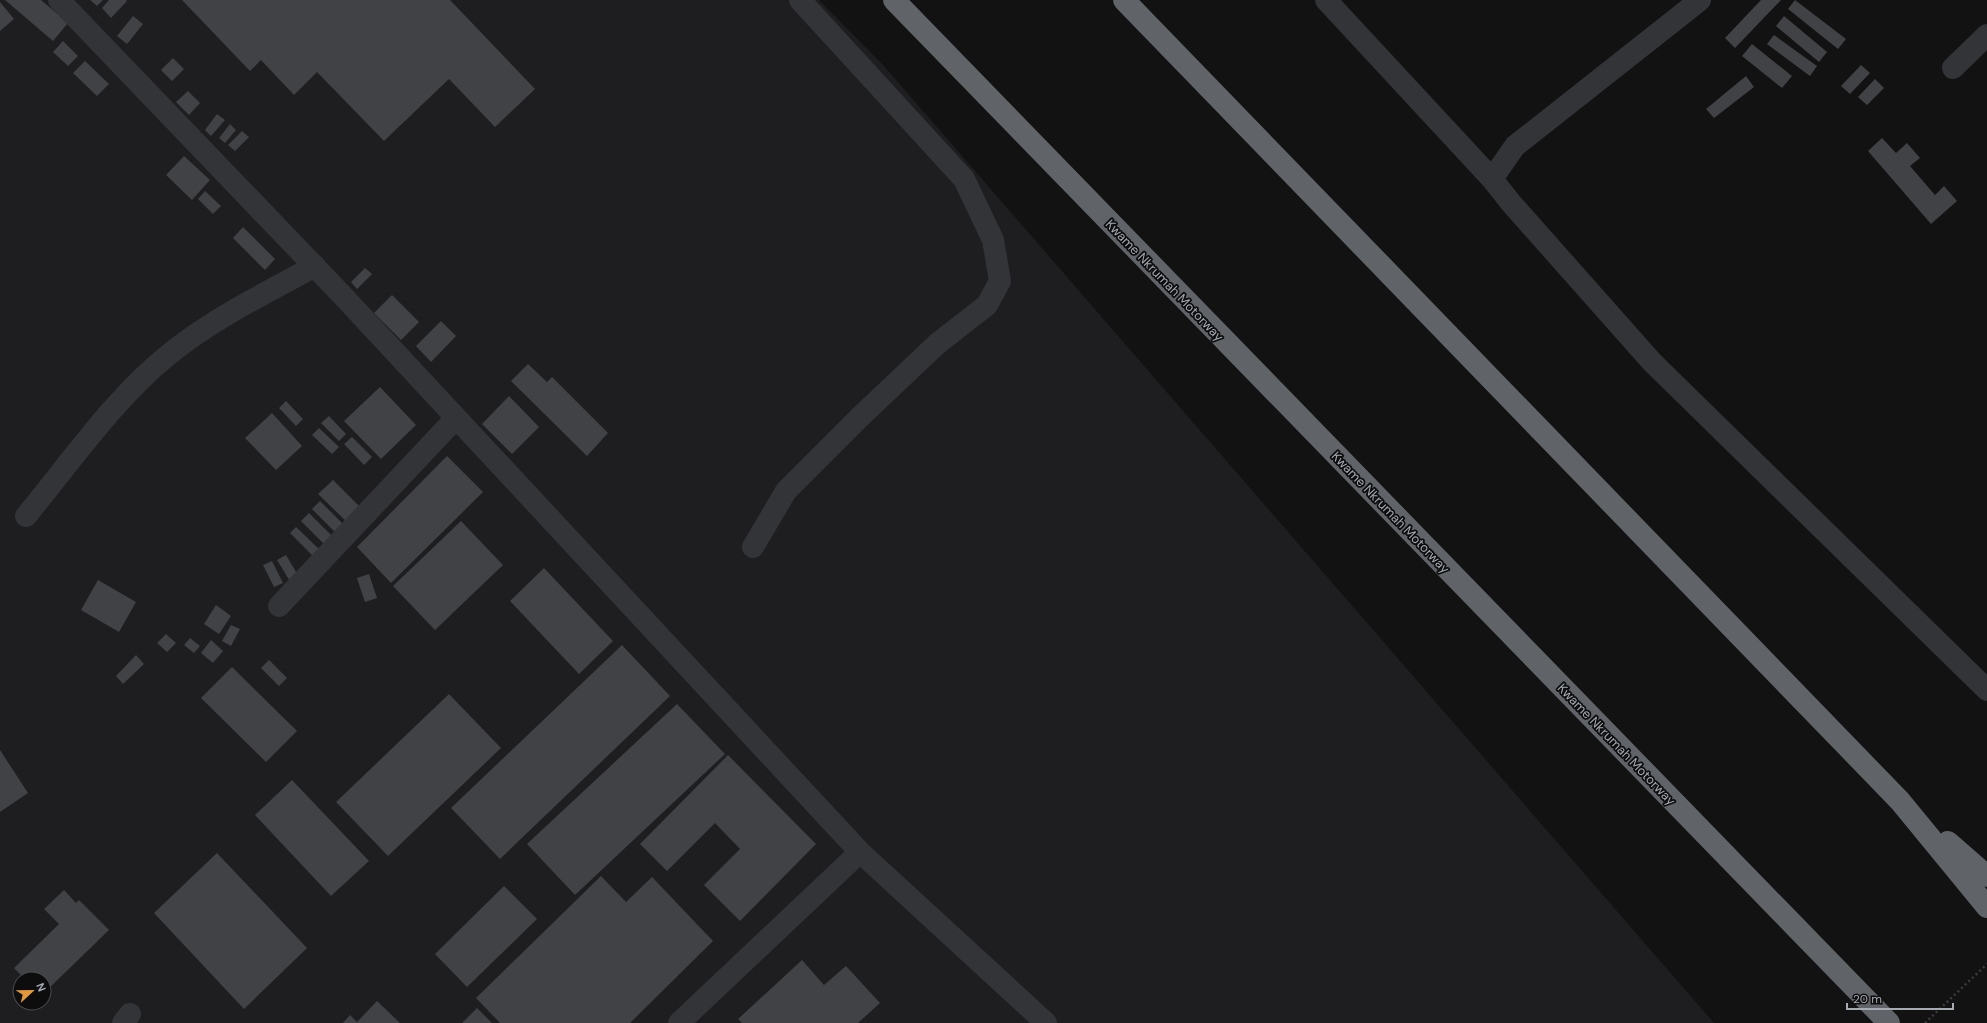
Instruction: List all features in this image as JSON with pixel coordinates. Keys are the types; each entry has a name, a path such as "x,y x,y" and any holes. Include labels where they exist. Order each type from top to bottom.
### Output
{"highway":[{"name":"Kwame Nkrumah Motorway","path":"894,0 1889,1023"},
{"path":"1124,0 1900,801 1987,907"},
{"path":"1900,801 1987,876"},
{"path":"1869,1003 1884,1023"}],"lane":[{"path":"59,0 315,266 860,852 1046,1023"},
{"path":"753,547 786,491 861,416 937,344 987,305 1000,281 993,240 964,179 800,0"},
{"path":"1326,0 1492,179 1511,203 1652,362 1987,690"},
{"path":"1492,179 1515,146 1700,0"},
{"path":"1953,68 1987,35"},
{"path":"26,516 123,399 165,357 192,336 229,313 315,266"},
{"path":"279,606 456,418"},
{"path":"679,1023 860,852"}],"path":[{"path":"1925,1023 1987,964"}],"shaded area":[{"path":"0,0 819,0 884,66 1714,1023 0,1023"}],"building":[{"path":"5,0 41,0 68,23 53,41"},
{"path":"90,0 103,0 97,6"},
{"path":"109,0 127,1 111,18 102,8"},
{"path":"182,0 450,0 535,89 495,127 449,79 384,141 317,72 294,95 261,60 250,71"},
{"path":"1761,0 1781,0 1735,48 1725,38"},
{"path":"1795,0 1846,39 1838,49 1788,9"},
{"path":"0,2 14,19 0,31"},
{"path":"133,16 143,24 127,44 117,36"},
{"path":"1784,16 1827,52 1819,62 1776,26"},
{"path":"1774,35 1817,66 1810,76 1767,44"},
{"path":"63,41 78,56 68,66 53,52"},
{"path":"1752,44 1792,76 1782,88 1742,56"},
{"path":"173,58 184,69 172,81 161,70"},
{"path":"85,61 109,84 97,96 73,73"},
{"path":"1861,65 1870,73 1850,94 1841,86"},
{"path":"1746,76 1754,87 1714,118 1706,109"},
{"path":"1875,79 1884,88 1867,105 1858,97"},
{"path":"188,91 200,103 189,115 176,102"},
{"path":"217,114 225,120 211,136 205,130"},
{"path":"230,124 236,130 225,143 219,138"},
{"path":"242,131 249,137 235,151 228,145"},
{"path":"1882,138 1896,153 1907,143 1920,158 1910,166 1935,195 1944,186 1957,201 1931,224 1868,151"},
{"path":"184,156 210,180 192,200 166,175"},
{"path":"205,191 221,206 213,214 198,199"},
{"path":"243,227 275,259 265,270 233,238"},
{"path":"365,268 372,274 357,289 351,282"},
{"path":"392,295 419,322 401,340 374,313"},
{"path":"441,321 456,336 431,362 416,346"},
{"path":"528,364 547,382 552,377 608,433 587,456 511,381"},
{"path":"380,387 416,425 381,459 344,421"},
{"path":"509,396 539,427 512,454 482,424"},
{"path":"286,401 303,419 296,426 279,408"},
{"path":"272,413 302,446 276,470 245,438"},
{"path":"329,416 346,434 339,441 321,423"},
{"path":"319,428 339,447 332,454 312,435"},
{"path":"352,437 372,457 364,465 344,444"},
{"path":"447,456 483,492 391,583 357,547"},
{"path":"333,480 363,510 349,524 318,494"},
{"path":"320,501 346,527 338,535 312,509"},
{"path":"309,513 336,540 328,548 301,521"},
{"path":"461,521 503,565 435,630 393,586"},
{"path":"296,527 320,550 314,557 290,533"},
{"path":"286,555 299,577 291,583 277,560"},
{"path":"272,561 283,583 274,587 263,565"},
{"path":"544,568 613,641 579,674 510,601"},
{"path":"369,574 377,598 365,602 357,578"},
{"path":"98,580 136,602 119,632 81,610"},
{"path":"216,605 231,616 219,634 204,624"},
{"path":"231,625 240,629 231,646 222,641"},
{"path":"166,634 176,643 167,652 157,643"},
{"path":"190,638 200,646 194,653 184,645"},
{"path":"211,640 223,651 213,663 201,653"},
{"path":"622,645 670,696 500,859 451,808"},
{"path":"136,655 144,664 123,684 116,676"},
{"path":"269,660 287,678 279,686 261,668"},
{"path":"232,667 297,731 266,762 201,698"},
{"path":"449,694 501,748 388,856 336,802"},
{"path":"677,704 725,754 575,895 527,844"},
{"path":"0,750 28,793 0,812"},
{"path":"728,755 816,844 740,921 704,885 740,849 715,823 667,871 640,844"},
{"path":"292,780 369,861 331,896 255,815"},
{"path":"217,853 307,948 244,1009 154,913"},
{"path":"601,876 626,902 652,877 713,941 630,1023 500,1023 476,998"},
{"path":"504,886 537,919 467,987 435,954"},
{"path":"64,890 76,903 79,900 109,930 52,985 52,971 17,971 14,968 59,924 44,909"},
{"path":"802,960 824,985 846,966 880,1003 858,1023 742,1023 738,1019"},
{"path":"377,1001 400,1023 343,1023 350,1015 357,1022"},
{"path":"477,1008 492,1023 462,1023"}]}
